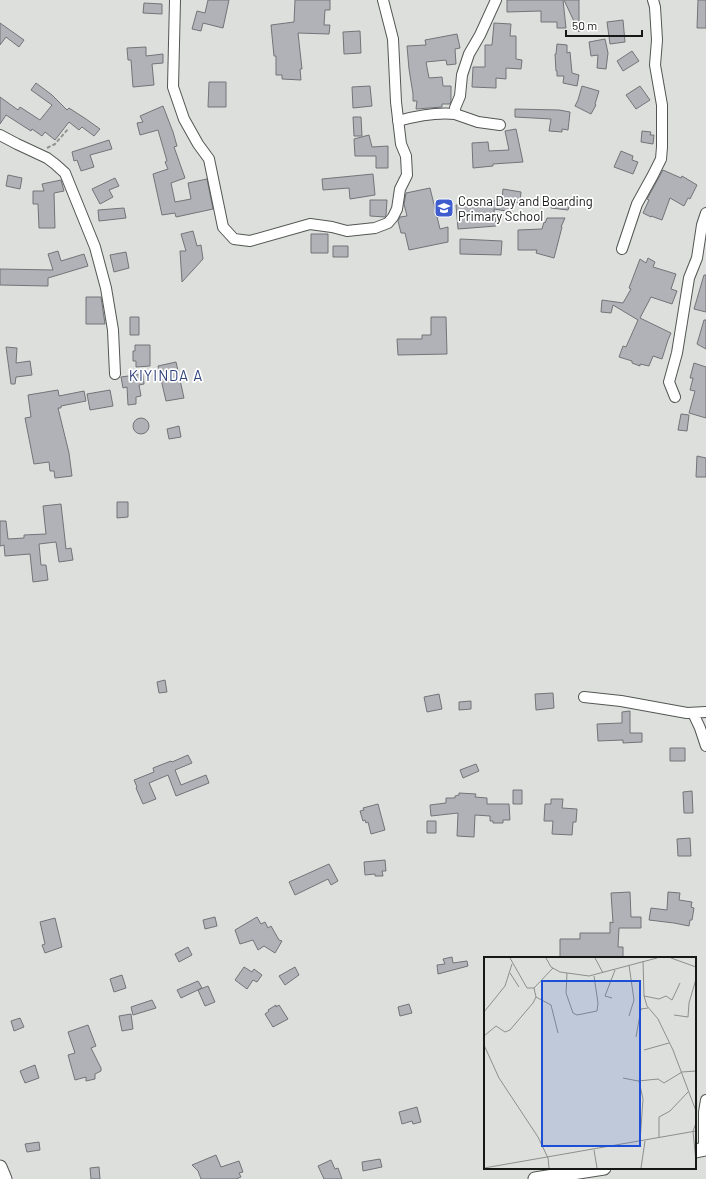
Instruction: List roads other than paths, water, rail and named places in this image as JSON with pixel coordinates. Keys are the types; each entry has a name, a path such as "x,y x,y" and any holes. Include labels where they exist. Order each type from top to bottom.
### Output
{"street":[{"path":"174,0 173,87 184,120 209,159 223,227 234,239 250,241 310,224 347,231 375,228 388,223 394,217 397,209 400,189 407,175 406,156 401,144 398,121 393,39 383,0"},
{"path":"454,114 460,96 462,75 469,54 480,35 496,0"},
{"path":"622,249 637,204 661,158 662,105 655,65 657,40 654,0"},
{"path":"398,121 421,115 454,114 478,122 500,125"},
{"path":"0,135 47,158 65,173 95,247 106,288 113,330 115,374"},
{"path":"675,397 669,382 677,353 689,278 697,258 702,225 706,214"},
{"path":"584,697 621,701 687,713 706,712"},
{"path":"693,713 706,746"},
{"path":"702,1149 706,1100"},
{"path":"0,1166 5,1179"},
{"path":"534,1179 598,1169"}],"place":[{"name":"Cosna Day and Boarding Primary School","path":"444,208"}],"district":[{"name":"KIYINDA A","path":"166,375"}]}
